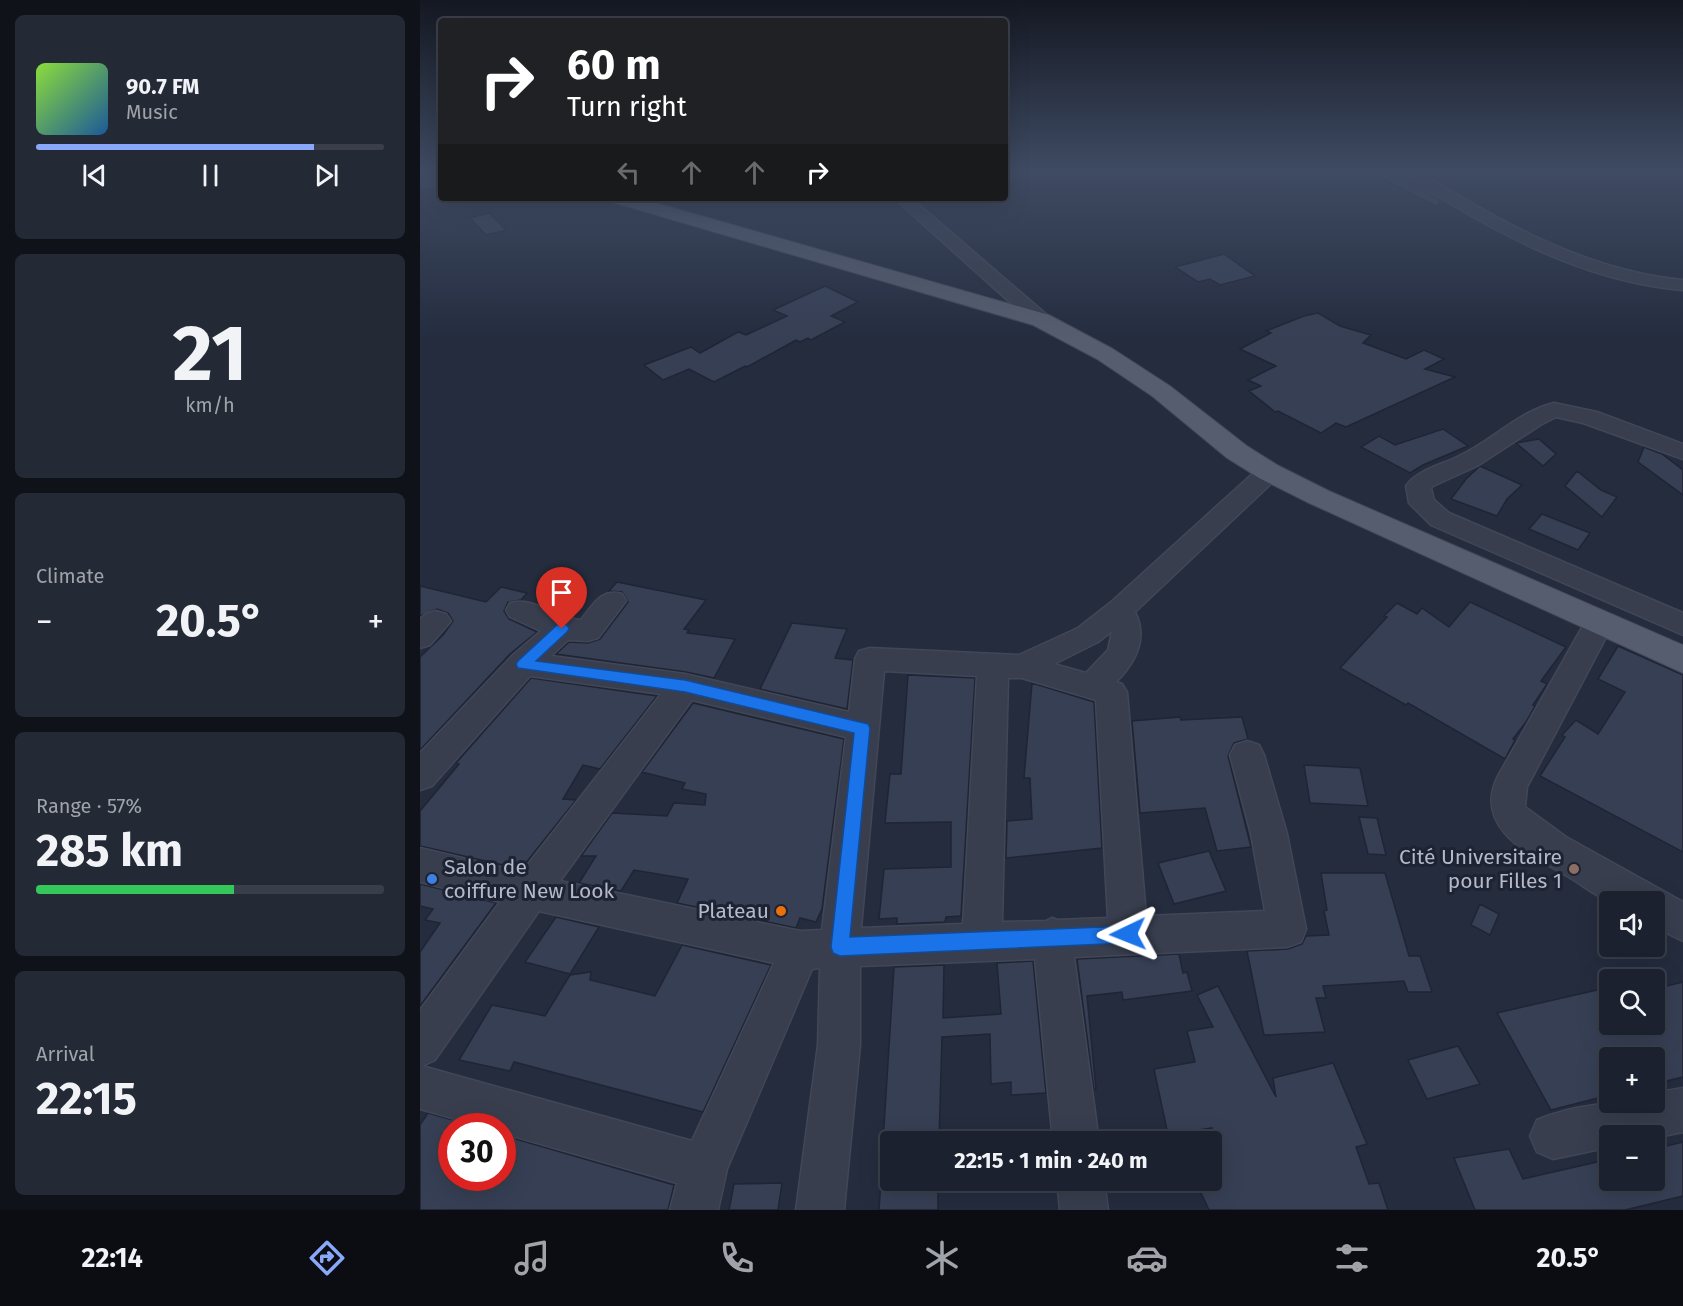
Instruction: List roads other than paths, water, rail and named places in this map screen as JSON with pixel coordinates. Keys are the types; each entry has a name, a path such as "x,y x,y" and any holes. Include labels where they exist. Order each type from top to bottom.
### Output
{"main road":[{"path":"724,228 1041,320 1105,354 1161,391 1237,452 1269,472 1319,497 1683,660"}],"street":[{"path":"937,228 1041,320"},
{"path":"1508,228 1577,260 1632,278 1683,285"},
{"path":"1683,453 1589,417 1554,410 1534,419 1469,461 1424,481 1418,486 1422,503 1440,519 1683,625"},
{"path":"1008,666 1088,635 1120,610 1269,472"},
{"path":"520,610 562,629 588,631 612,601"},
{"path":"1091,686 1114,665 1126,645 1127,625 1120,610"},
{"path":"1599,622 1510,786 1506,804 1513,819 1533,835 1628,891"},
{"path":"420,776 523,664 562,629"},
{"path":"694,1210 704,1168 820,948 862,728 870,659 1008,666 1111,692 1128,934"},
{"path":"523,664 685,686 862,728"},
{"path":"982,940 1008,666"},
{"path":"420,1045 530,892 685,686"},
{"path":"420,865 530,892 820,948 1287,929 1269,834 1247,755"},
{"path":"1665,912 1683,923"},
{"path":"1052,937 1075,1131"},
{"path":"820,948 839,1045 820,1210"},
{"path":"420,1087 704,1168"},
{"path":"1553,1136 1683,1110"},
{"path":"1081,1191 1084,1210"}],"place":[{"name":"Cité Universitaire pour Filles 1","path":"1574,869"},
{"name":"Salon de coiffure New Look","path":"432,879"},
{"name":"Plateau","path":"781,911"}]}
